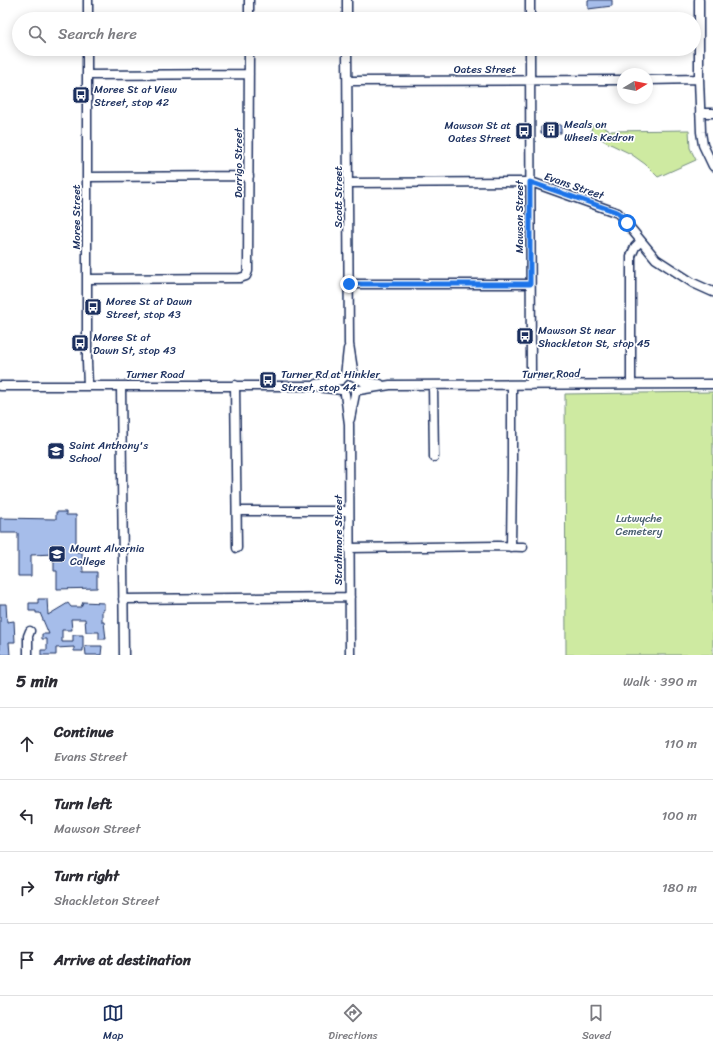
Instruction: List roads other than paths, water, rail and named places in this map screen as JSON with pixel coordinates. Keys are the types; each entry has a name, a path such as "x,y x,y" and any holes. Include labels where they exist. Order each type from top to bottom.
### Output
{"street":[{"path":"88,0 88,12"},
{"path":"249,0 249,12"},
{"path":"347,0 347,12"},
{"path":"530,0 530,12"},
{"path":"699,0 699,12"},
{"name":"Moree Street","path":"87,56 88,385"},
{"name":"Dorrigo Street","path":"87,279 240,278 246,276 248,271 249,56"},
{"name":"Scott Street","path":"343,378 349,344 347,56"},
{"name":"Mawson Street","path":"530,56 531,385"},
{"path":"699,56 702,140 713,166"},
{"path":"87,75 249,74"},
{"name":"Oates Street","path":"348,80 617,80"},
{"path":"653,80 699,80"},
{"path":"700,113 713,113"},
{"path":"87,177 249,176"},
{"name":"Evans Street","path":"349,183 530,182 618,213 656,259 692,283 713,292"},
{"path":"631,384 631,256 634,247 641,241"},
{"path":"349,284 530,284"},
{"name":"Scott Street","path":"349,344 356,378"},
{"path":"343,378 340,385 343,392"},
{"name":"Turner Road","path":"310,386 332,382 343,378 356,378 367,382 390,385 713,384"},
{"path":"356,378 360,385 357,392"},
{"path":"235,385 237,548"},
{"name":"Turner Road","path":"0,386 310,386 343,392 348,395 390,385"},
{"path":"433,385 434,458"},
{"path":"510,547 512,385"},
{"path":"121,386 124,655"},
{"name":"Strathmore Street","path":"343,392 349,424 350,655"},
{"name":"Strathmore Street","path":"349,424 357,392"},
{"path":"237,511 349,511"},
{"path":"349,548 523,547"},
{"path":"123,599 350,598"},
{"path":"28,655 28,636 30,631"}],"place":[{"name":"Moree St at View Street, stop 42","path":"81,95"},
{"name":"Meals on Wheels Kedron","path":"551,130"},
{"name":"Mawson St at Oates Street","path":"524,131"},
{"name":"Moree St at Dawn Street, stop 43","path":"93,307"},
{"name":"Mawson St near Shackleton St, stop 45","path":"525,336"},
{"name":"Moree St at Dawn St, stop 43","path":"80,343"},
{"name":"Turner Rd at Hinkler Street, stop 44","path":"268,380"},
{"name":"Saint Anthony's School","path":"56,451"},
{"name":"Mount Alvernia College","path":"57,554"}],"park label":[{"name":"Lutwyche Cemetery","path":"639,524"}]}
